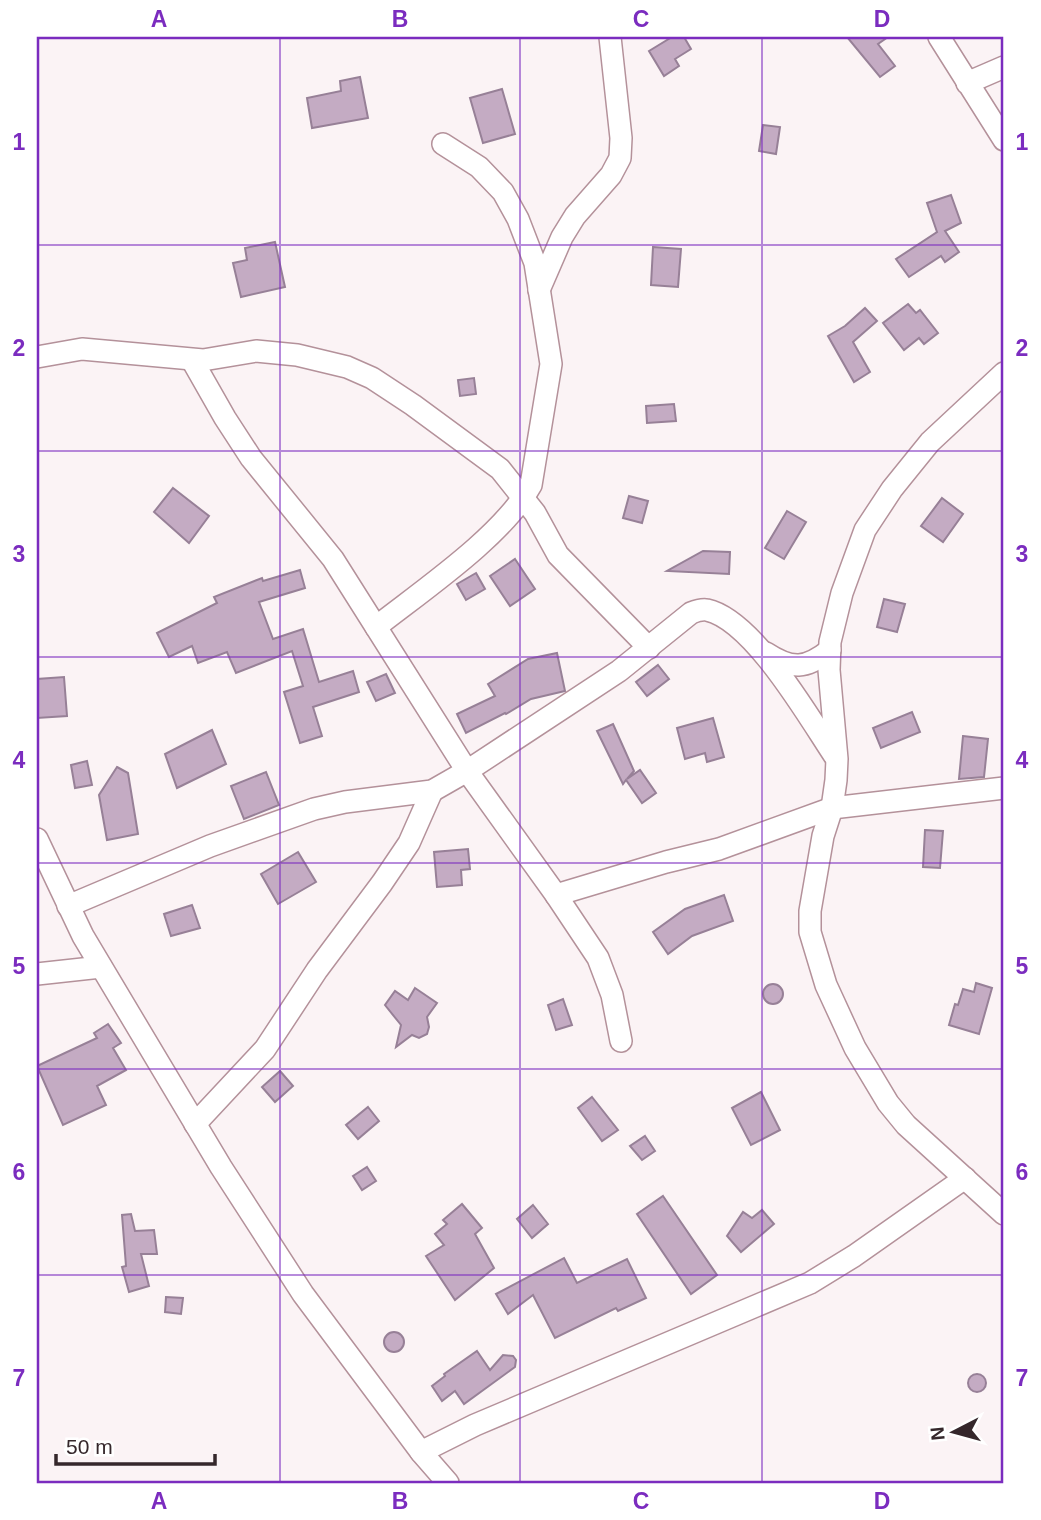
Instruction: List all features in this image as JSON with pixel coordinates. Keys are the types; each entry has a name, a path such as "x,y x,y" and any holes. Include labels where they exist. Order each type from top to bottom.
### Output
{"street":[{"path":"539,291 568,227 611,175 620,158 621,138 610,37"},
{"path":"939,37 1004,139"},
{"path":"967,83 1004,67"},
{"path":"376,627 497,528 524,497 531,485 551,363 535,263 525,236 503,192 479,167 443,144"},
{"path":"37,357 82,349 192,360 256,351 297,355 347,367 382,385 500,469 524,497 558,555 649,648"},
{"path":"192,360 251,458 333,559 467,771 598,958 612,995 621,1041"},
{"path":"1004,373 930,442 892,489 865,530 842,593 830,650 830,683 837,759 832,808 823,836 810,911 810,932 826,985 855,1048 888,1102 906,1125 1004,1214"},
{"path":"68,906 210,846 314,809 345,802 432,791 619,671 691,612 704,610 730,621 756,646 776,669 837,759"},
{"path":"756,646 780,662 794,666 808,664 830,650"},
{"path":"556,895 719,849 832,808 1004,788"},
{"path":"195,1124 265,1049 317,970 409,843 432,791"},
{"path":"37,839 68,906 101,967 195,1124 303,1294 421,1452 448,1483"},
{"path":"37,974 101,967"},
{"path":"421,1452 475,1425 810,1283 854,1256 965,1178"}],"building":[{"path":"672,37 684,37 691,49 675,59 679,66 664,76 649,51"},
{"path":"847,37 888,37 878,44 895,66 880,77"},
{"path":"360,77 368,118 312,128 307,98 341,91 340,81"},
{"path":"502,89 515,134 483,143 470,98"},
{"path":"763,125 780,127 776,154 759,151"},
{"path":"951,195 961,223 945,231 959,252 945,262 941,256 909,277 896,259 937,232 927,203"},
{"path":"275,242 285,287 241,297 233,263 247,260 245,248"},
{"path":"653,247 681,249 678,287 651,285"},
{"path":"908,304 916,313 920,310 938,333 924,344 919,338 904,350 883,323"},
{"path":"865,308 877,321 853,342 870,372 854,382 828,336 845,326"},
{"path":"474,378 476,394 460,396 458,380"},
{"path":"674,404 676,421 647,423 646,406"},
{"path":"173,488 209,516 189,543 154,512"},
{"path":"629,496 648,501 642,523 623,518"},
{"path":"942,498 963,514 943,542 921,526"},
{"path":"787,511 806,522 784,559 765,548"},
{"path":"703,551 730,552 729,574 667,571"},
{"path":"515,559 535,589 510,606 490,576"},
{"path":"300,570 305,588 259,602 273,639 303,629 319,682 353,671 359,692 313,707 322,736 300,743 284,692 303,686 292,651 236,673 227,652 198,663 192,646 169,657 157,633 217,603 214,597 262,578 263,581"},
{"path":"476,573 485,589 466,600 457,584"},
{"path":"884,599 905,604 897,632 877,627"},
{"path":"557,653 565,691 531,699 466,733 457,714 495,696 488,684 528,659"},
{"path":"658,665 669,679 647,696 636,682"},
{"path":"386,674 395,693 376,701 367,682"},
{"path":"64,677 67,716 37,718 37,679"},
{"path":"912,712 920,732 881,748 873,728"},
{"path":"713,718 724,757 707,762 705,753 685,759 677,728"},
{"path":"613,724 634,771 627,779 640,770 656,793 642,803 626,780 623,784 597,731"},
{"path":"212,730 226,764 177,788 165,754"},
{"path":"963,736 988,739 984,777 959,779"},
{"path":"87,761 92,785 75,788 71,765"},
{"path":"117,767 128,773 138,834 107,840 99,795"},
{"path":"266,772 279,805 244,819 231,786"},
{"path":"925,830 943,831 940,868 923,867"},
{"path":"468,849 470,869 461,870 462,885 437,887 434,852"},
{"path":"298,852 316,882 278,904 261,874"},
{"path":"724,895 733,921 692,936 668,954 653,932 685,909"},
{"path":"192,905 200,928 171,936 164,914"},
{"path":"976,983 992,988 979,1034 949,1025 963,989 974,992"},
{"path":"773,984 780,987 783,994 780,1001 773,1004 766,1001 763,994 766,987"},
{"path":"415,988 437,1003 427,1017 427,1034 419,1038 412,1035 396,1047 401,1025 385,1005 395,991 408,1000"},
{"path":"563,999 572,1025 556,1030 548,1005"},
{"path":"108,1024 121,1043 113,1048 126,1070 97,1086 106,1105 63,1125 37,1066 97,1038 94,1033"},
{"path":"280,1071 293,1086 275,1102 262,1087"},
{"path":"761,1092 780,1130 751,1145 732,1108"},
{"path":"592,1097 618,1130 602,1141 578,1108"},
{"path":"368,1107 379,1121 358,1139 346,1125"},
{"path":"645,1136 655,1151 642,1160 630,1146"},
{"path":"367,1167 376,1181 362,1190 353,1176"},
{"path":"663,1196 717,1275 691,1294 637,1214"},
{"path":"462,1204 482,1228 475,1234 494,1268 455,1300 426,1256 444,1245 435,1234 447,1224 443,1220"},
{"path":"533,1205 548,1224 532,1238 517,1219"},
{"path":"762,1210 774,1224 741,1252 727,1236 743,1212 752,1218"},
{"path":"131,1214 135,1231 154,1230 157,1254 141,1254 149,1286 129,1292 122,1267 126,1266 122,1215"},
{"path":"564,1258 577,1283 627,1259 646,1298 618,1311 616,1308 555,1338 533,1295 508,1314 496,1294"},
{"path":"166,1297 183,1298 181,1314 165,1312"},
{"path":"394,1332 401,1335 404,1342 401,1349 394,1352 387,1349 384,1342 387,1335"},
{"path":"477,1351 490,1370 503,1355 513,1356 516,1360 515,1367 464,1404 455,1391 442,1401 432,1386 445,1376 444,1374"},
{"path":"973,1374 981,1374 986,1383 984,1390 973,1392 968,1387 968,1379"}]}
